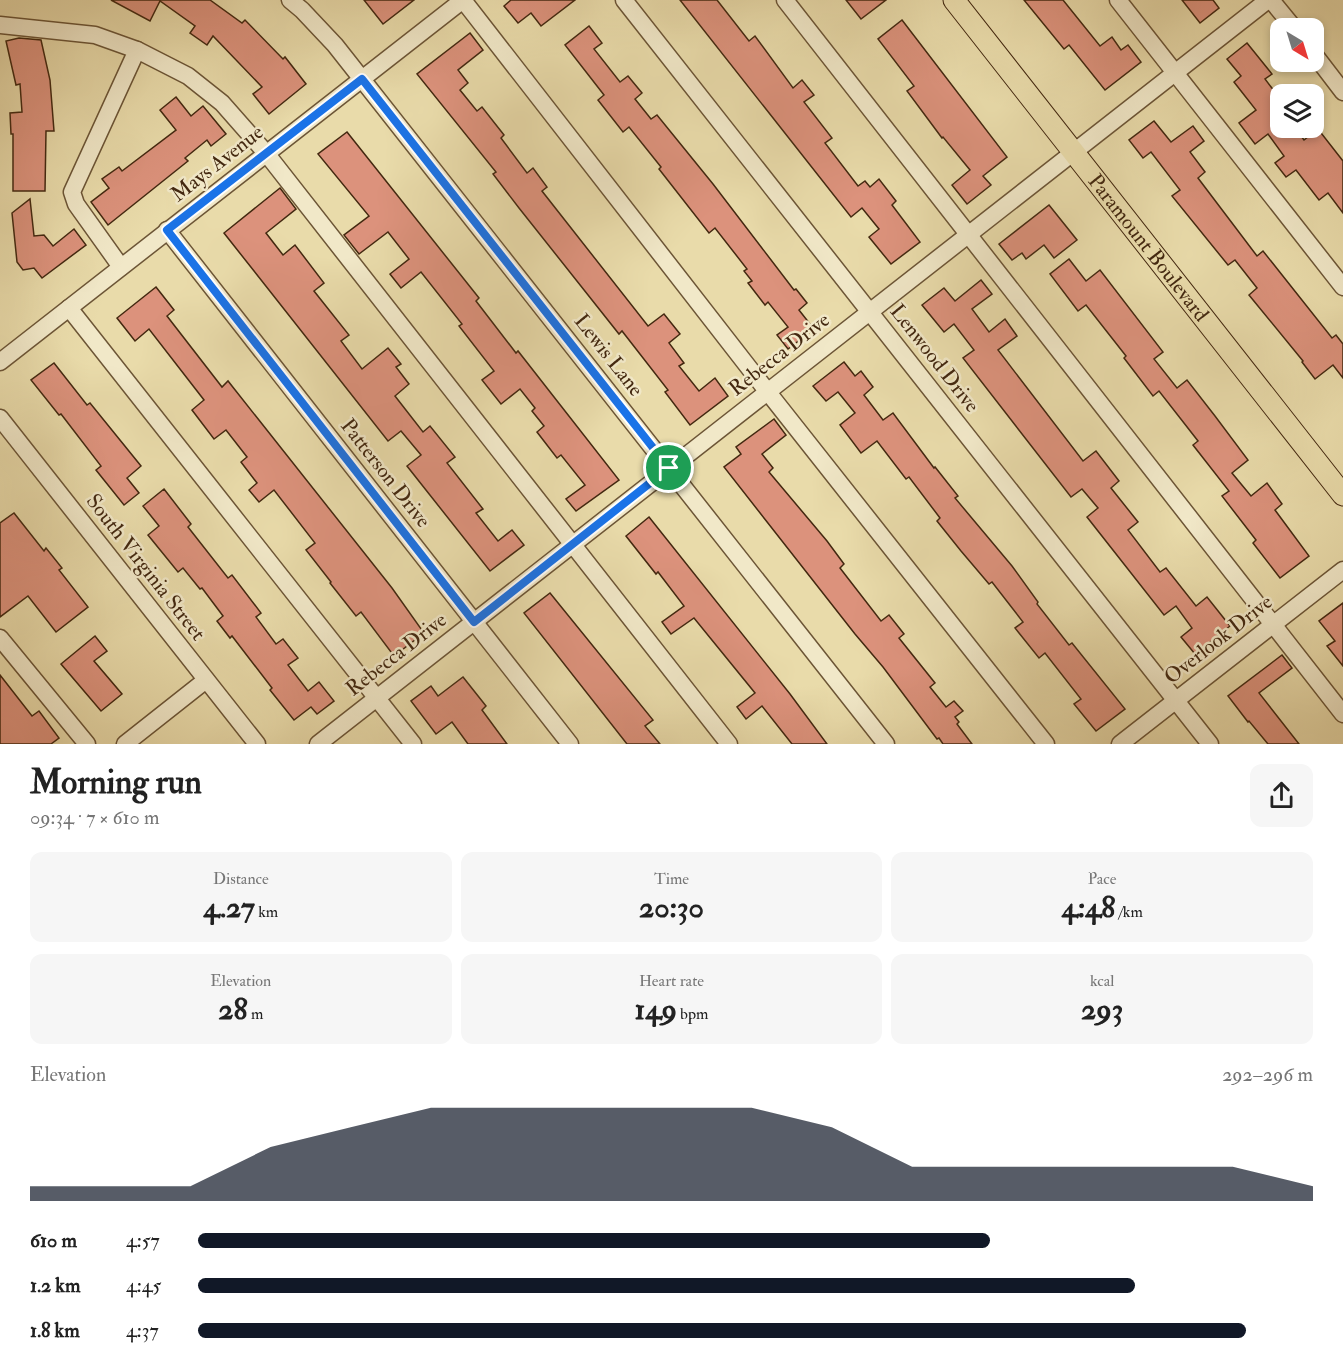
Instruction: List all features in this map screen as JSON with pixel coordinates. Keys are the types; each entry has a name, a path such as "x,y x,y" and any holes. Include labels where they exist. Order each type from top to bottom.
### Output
{"main road":[{"name":"Paramount Boulevard","path":"954,0 1343,495"}],"street":[{"name":"Lewis Lane","path":"290,0 335,45 886,744"},
{"name":"Mays Avenue","path":"0,362 463,0"},
{"path":"463,0 767,391 1046,744"},
{"name":"Lenwood Drive","path":"624,0 1210,744"},
{"path":"785,0 1343,714"},
{"path":"1118,0 1343,287"},
{"path":"1270,0 1285,18"},
{"name":"Rebecca Drive","path":"318,744 1270,0"},
{"path":"0,25 95,35 137,50 188,76 222,103 266,153 729,744"},
{"path":"121,267 76,204 72,192 137,50"},
{"path":"1324,67 1343,92"},
{"name":"Patterson Drive","path":"167,230 570,744"},
{"path":"69,308 413,744"},
{"name":"South Virginia Street","path":"0,418 257,744"},
{"name":"Overlook Drive","path":"1120,744 1343,570"},
{"path":"0,638 87,744"},
{"path":"125,744 206,680"}],"building":[{"path":"111,0 210,0 242,23 245,20 283,59 285,57 306,84 269,114 253,94 262,87 213,36 207,45 190,33 195,26 160,1 150,21"},
{"path":"364,0 414,0 383,24"},
{"path":"511,0 575,0 541,26 531,13 518,23 504,6"},
{"path":"680,0 717,0 749,41 755,36 793,88 802,80 814,95 804,102 832,138 825,143 858,186 865,181 870,187 879,179 896,201 892,205 920,242 891,264 869,237 879,229 862,208 851,217"},
{"path":"846,0 886,0 861,19"},
{"path":"1024,0 1063,0 1100,46 1112,37 1121,50 1128,45 1141,62 1105,90 1069,45 1064,49"},
{"path":"1182,0 1213,0 1219,8 1200,23"},
{"path":"902,20 1007,157 983,176 991,185 967,204 952,185 970,170 942,138 907,91 914,86 878,39"},
{"path":"589,26 602,43 594,49 620,82 628,76 642,93 635,99 651,119 657,115 794,290 796,289 807,303 799,310 814,329 788,349 777,335 788,327 768,302 765,305 748,283 752,281 744,271 747,269 715,228 709,233 629,127 623,132 598,100 604,95 565,45"},
{"path":"470,33 483,50 458,70 468,83 460,90 477,111 482,107 504,135 501,138 527,173 533,168 547,187 542,191 648,326 664,314 680,334 669,343 684,363 679,366 699,391 715,378 728,396 690,425 665,392 668,390 622,331 619,334 493,174 496,172 417,74"},
{"path":"19,38 41,40 50,80 54,131 46,131 45,191 13,191 13,134 11,134 10,113 22,112 20,84 16,85 6,41"},
{"path":"1247,43 1272,74 1265,79 1270,86 1270,137 1268,134 1255,144 1239,123 1256,110 1234,82 1241,76 1227,59"},
{"path":"176,97 191,116 203,106 226,134 211,146 207,140 185,158 188,161 108,225 91,202 109,188 102,179 119,167 122,171 176,130 160,110"},
{"path":"1154,121 1171,142 1193,126 1204,141 1190,152 1205,172 1198,178 1257,256 1263,251 1332,338 1336,335 1343,344 1343,378 1333,365 1315,379 1249,295 1257,288 1235,260 1228,265 1172,196 1180,190 1151,152 1143,158 1129,140"},
{"path":"347,132 479,298 476,301 516,353 518,351 619,480 576,511 566,499 585,485 561,455 557,458 537,432 544,426 532,411 535,408 520,389 501,404 482,380 494,371 459,326 462,324 421,272 401,288 390,274 409,259 388,232 359,254 344,235 369,216 318,154"},
{"path":"1324,137 1343,161 1343,213 1328,193 1319,200 1296,170 1286,177 1275,163 1284,156 1271,138 1302,138 1304,140"},
{"path":"280,188 296,209 266,233 283,255 295,245 324,283 314,291 349,335 341,341 362,369 388,348 401,364 396,367 409,384 395,396 423,432 430,426 455,457 447,463 483,509 476,513 498,541 512,530 524,545 490,571 407,466 421,455 401,431 388,441 224,233"},
{"path":"30,199 34,236 44,235 53,246 74,229 86,245 42,278 34,268 23,270 17,262 12,213"},
{"path":"1049,205 1077,240 1054,258 1044,245 1026,259 1022,253 1012,260 999,244"},
{"path":"1069,259 1086,281 1100,270 1163,352 1154,359 1177,388 1187,380 1215,416 1248,460 1232,473 1251,496 1267,483 1282,504 1275,510 1309,556 1280,578 1253,543 1256,540 1222,496 1229,491 1193,445 1198,441 1159,391 1153,396 1124,358 1126,356 1086,305 1078,311 1050,274"},
{"path":"981,280 992,294 972,309 989,332 1005,319 1017,336 998,350 1083,461 1096,451 1119,481 1111,488 1138,522 1128,530 1160,572 1166,568 1196,606 1207,597 1230,626 1195,654 1181,637 1192,628 1176,606 1164,615 1087,517 1098,508 1082,489 1071,497 963,358 974,350 954,324 944,332 922,305 944,288 955,301"},
{"path":"156,287 174,310 167,316 222,387 228,381 392,588 424,633 394,656 361,612 356,616 306,550 315,543 274,490 259,502 249,490 257,483 241,462 247,457 226,430 214,439 192,410 204,400 149,329 135,341 117,318"},
{"path":"844,362 855,376 861,371 873,387 864,395 883,420 893,413 958,496 955,498 1012,566 1038,602 1037,604 1069,645 1072,643 1125,709 1096,731 1074,704 1081,699 1045,653 1039,658 1015,628 1023,622 992,582 989,584 937,521 940,518 909,477 906,479 877,441 861,453 840,425 855,413 838,392 826,401 813,386"},
{"path":"54,363 87,405 90,403 141,466 127,478 139,493 124,505 96,470 101,466 61,414 59,415 31,380"},
{"path":"774,419 786,435 762,454 773,468 769,472 827,541 844,564 840,568 881,621 889,615 904,634 899,638 935,683 930,687 946,707 954,701 963,711 955,717 959,722 957,724 972,744 943,744 939,738 937,739 883,667 724,467 741,454 736,447"},
{"path":"164,489 191,524 188,527 228,578 232,575 261,613 256,617 276,644 283,639 298,658 288,665 308,691 319,682 334,701 317,714 311,707 294,720 232,636 230,638 217,621 223,616 202,588 200,589 183,568 178,572 148,535 159,526 143,506"},
{"path":"14,513 44,551 46,548 62,568 59,570 88,607 56,632 28,596 0,617 0,523"},
{"path":"649,517 827,744 792,744 762,706 746,719 737,707 755,693 694,618 671,634 662,622 684,606 626,536"},
{"path":"550,593 653,720 645,726 660,744 627,744 524,613"},
{"path":"1343,603 1343,666 1327,646 1335,641 1319,621"},
{"path":"95,636 107,651 94,661 122,694 101,711 61,664"},
{"path":"1282,655 1292,668 1259,693 1299,744 1268,744 1228,696"},
{"path":"0,675 32,716 39,711 59,738 51,744 0,744"},
{"path":"463,677 486,706 482,710 507,744 468,744 452,722 436,734 411,701 431,686 438,696"}],"route":[{"path":"362,79 669,468 474,622 167,230 362,79"}]}
